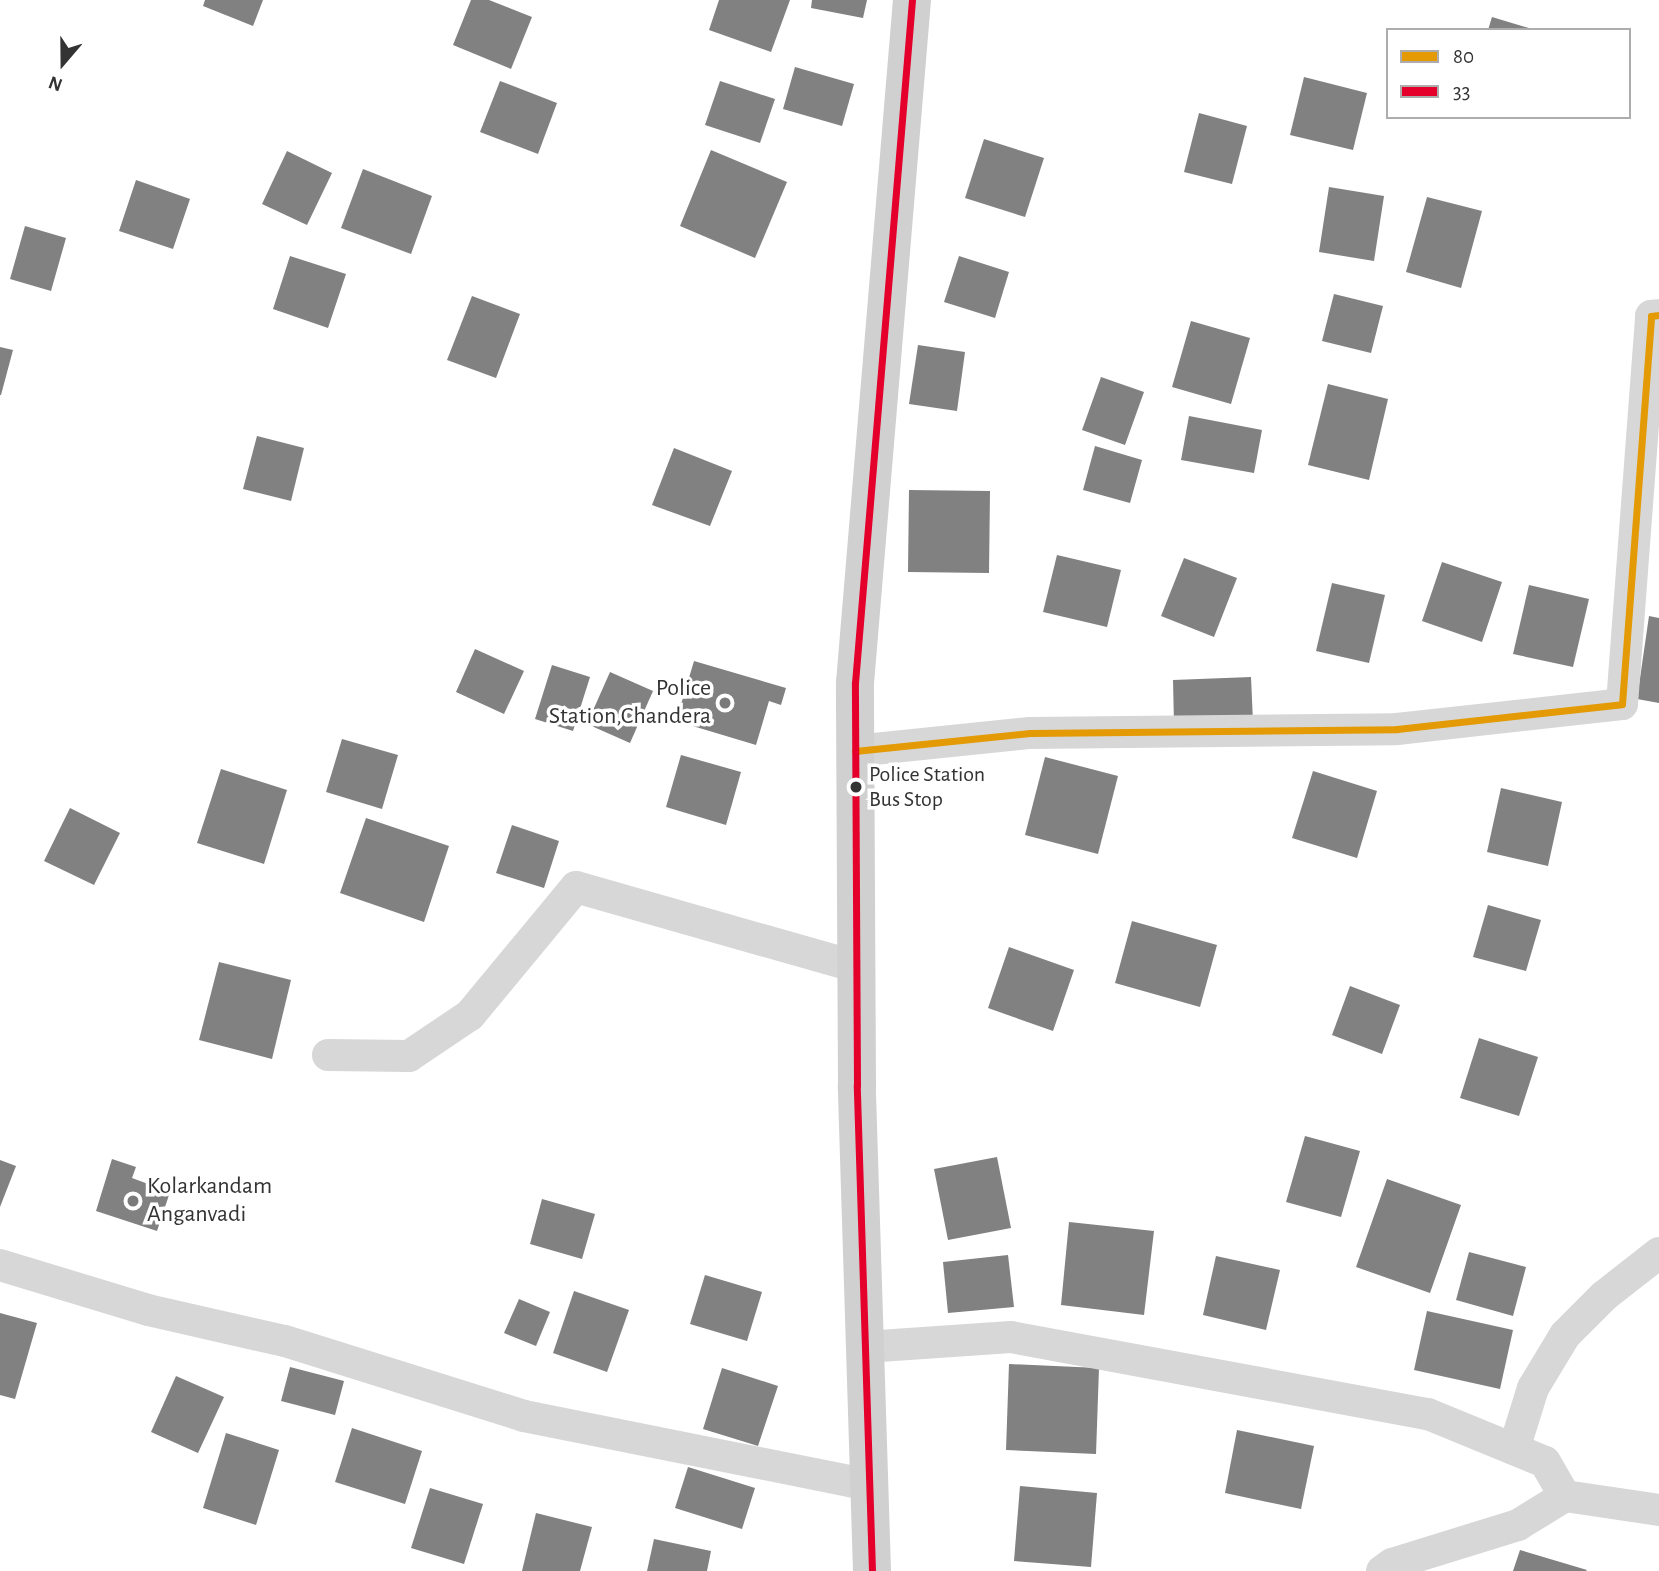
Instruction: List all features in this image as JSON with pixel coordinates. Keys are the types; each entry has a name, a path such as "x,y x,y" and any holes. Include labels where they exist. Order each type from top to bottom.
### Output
{"main road":[{"path":"872,1571 856,968 855,683 912,0"}],"street":[{"path":"855,751 1030,733 1396,729 1622,704 1651,316 1659,315"},
{"path":"328,1055 409,1056 470,1015 576,887 856,968"},
{"path":"1514,1449 1533,1388 1565,1335 1604,1296 1659,1253"},
{"path":"0,1265 148,1310 285,1341 524,1416 869,1485"},
{"path":"865,1347 1011,1337 1428,1414 1545,1462 1565,1496"},
{"path":"1382,1571 1445,1545 1518,1525 1565,1496 1659,1510"}],"building":[{"path":"205,0 263,0 253,26 203,6"},
{"path":"471,0 489,0 532,17 511,69 453,45"},
{"path":"719,0 790,0 771,52 709,30"},
{"path":"812,0 867,0 863,18 811,8"},
{"path":"1492,17 1529,28 1489,28"},
{"path":"795,67 854,84 842,126 783,109"},
{"path":"1304,77 1367,93 1353,150 1290,135"},
{"path":"500,81 557,103 538,154 480,132"},
{"path":"720,81 775,99 760,143 705,125"},
{"path":"1199,113 1247,126 1232,184 1184,172"},
{"path":"984,139 1044,158 1025,217 965,198"},
{"path":"711,150 787,182 755,258 680,226"},
{"path":"287,151 332,173 307,225 262,204"},
{"path":"363,169 432,196 411,254 341,228"},
{"path":"136,180 190,199 173,249 119,231"},
{"path":"1329,187 1384,196 1374,261 1319,252"},
{"path":"1427,197 1482,211 1461,288 1406,272"},
{"path":"25,226 66,238 51,291 10,279"},
{"path":"290,256 346,274 328,328 273,309"},
{"path":"959,256 1009,272 995,318 944,302"},
{"path":"1334,294 1383,306 1371,353 1322,341"},
{"path":"472,296 520,314 496,378 447,360"},
{"path":"1191,321 1250,338 1231,404 1172,387"},
{"path":"918,345 965,352 957,411 909,404"},
{"path":"0,347 13,350 1,395 0,395"},
{"path":"1101,377 1144,392 1125,445 1082,430"},
{"path":"1328,384 1388,399 1369,480 1308,465"},
{"path":"1189,416 1262,430 1254,473 1181,460"},
{"path":"257,436 304,448 291,501 243,489"},
{"path":"1095,446 1142,460 1130,503 1083,490"},
{"path":"674,448 732,471 710,526 652,505"},
{"path":"909,490 990,491 989,573 908,572"},
{"path":"1057,555 1121,570 1107,627 1043,612"},
{"path":"1184,558 1237,578 1214,637 1161,616"},
{"path":"1442,562 1502,582 1482,642 1422,621"},
{"path":"1332,583 1385,595 1369,663 1316,651"},
{"path":"1529,585 1589,599 1573,667 1513,654"},
{"path":"1649,616 1659,618 1659,703 1637,699"},
{"path":"475,649 524,671 504,714 456,692"},
{"name":"Police Station,Chandera","path":"694,661 786,688 781,705 769,701 756,745 676,721"},
{"path":"552,665 590,677 573,731 535,719"},
{"path":"610,672 653,691 630,743 587,724"},
{"path":"1251,677 1253,722 1174,724 1173,680"},
{"path":"342,739 398,755 382,809 326,792"},
{"path":"681,755 741,772 726,825 666,807"},
{"path":"1045,757 1118,776 1098,854 1025,835"},
{"path":"221,769 287,790 264,864 197,843"},
{"path":"1313,771 1377,791 1357,858 1292,838"},
{"path":"1501,788 1562,802 1548,866 1487,852"},
{"path":"70,808 120,833 94,885 44,861"},
{"path":"366,818 449,846 424,922 340,893"},
{"path":"512,825 559,841 544,888 496,873"},
{"path":"1488,905 1541,920 1526,971 1473,957"},
{"path":"1132,921 1217,945 1200,1007 1115,983"},
{"path":"1009,947 1074,970 1053,1031 988,1008"},
{"path":"219,962 291,980 272,1059 199,1040"},
{"path":"1350,986 1400,1005 1382,1054 1332,1035"},
{"path":"1479,1038 1538,1057 1519,1116 1460,1098"},
{"path":"1305,1136 1360,1151 1341,1217 1286,1202"},
{"path":"997,1157 1011,1228 948,1240 934,1169"},
{"name":"Kolarkandam Anganvadi","path":"112,1159 136,1167 132,1178 170,1192 157,1231 96,1211"},
{"path":"0,1160 16,1166 0,1207"},
{"path":"1387,1179 1461,1205 1430,1293 1356,1267"},
{"path":"542,1199 595,1214 582,1259 530,1244"},
{"path":"1069,1222 1154,1231 1144,1315 1061,1305"},
{"path":"1469,1252 1526,1267 1513,1316 1456,1300"},
{"path":"1008,1255 1014,1307 948,1313 943,1262"},
{"path":"1216,1256 1280,1270 1266,1330 1203,1315"},
{"path":"705,1275 762,1292 747,1341 690,1324"},
{"path":"574,1291 629,1310 607,1372 553,1353"},
{"path":"519,1299 550,1312 536,1346 504,1333"},
{"path":"1427,1311 1513,1330 1500,1389 1414,1370"},
{"path":"0,1313 37,1323 15,1399 0,1395"},
{"path":"1009,1364 1099,1368 1096,1454 1006,1450"},
{"path":"290,1367 344,1381 335,1415 281,1401"},
{"path":"722,1368 778,1386 758,1446 703,1429"},
{"path":"176,1376 224,1397 198,1453 151,1432"},
{"path":"352,1428 422,1451 405,1504 335,1482"},
{"path":"1237,1430 1314,1446 1301,1509 1225,1493"},
{"path":"226,1433 279,1450 256,1525 203,1508"},
{"path":"688,1467 755,1488 742,1529 675,1508"},
{"path":"1020,1486 1097,1493 1091,1567 1014,1561"},
{"path":"430,1488 483,1504 464,1564 411,1548"},
{"path":"536,1513 592,1527 580,1571 522,1571"},
{"path":"654,1539 711,1551 707,1571 647,1571"},
{"path":"1520,1550 1587,1570 1513,1571"}],"transit line":[{"name":"33","path":"872,1571 857,1085 855,683 912,0"},
{"name":"80","path":"855,751 1030,733 1397,729 1622,704 1651,316 1659,315"}],"place":[{"name":"Police Station,Chandera","path":"725,703"},
{"name":"Police Station Bus Stop","path":"856,787"},
{"name":"Kolarkandam Anganvadi","path":"133,1201"}]}
